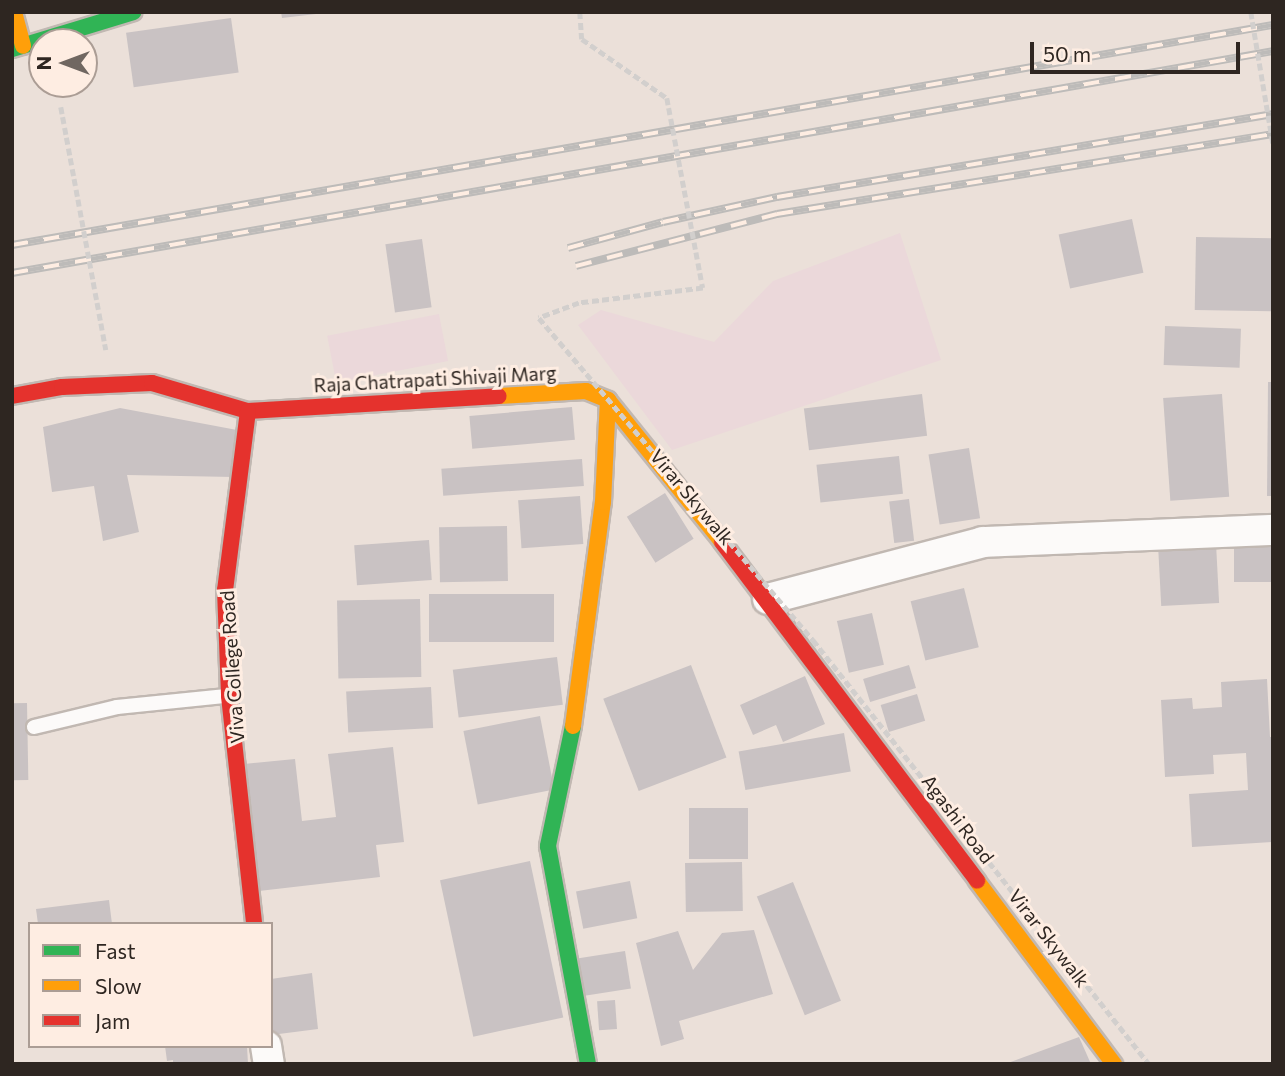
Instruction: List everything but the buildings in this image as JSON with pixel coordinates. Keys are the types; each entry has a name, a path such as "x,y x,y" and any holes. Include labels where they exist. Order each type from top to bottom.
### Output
{"street":[{"path":"14,12 17,47 134,12"},
{"name":"Raja Chatrapati Shivaji Marg","path":"12,396 62,387 152,383 248,411 586,391 608,400"},
{"path":"608,400 768,600 983,542 1273,530"},
{"path":"588,1064 548,846 566,767 580,679 603,502 608,400"},
{"name":"Viva College Road","path":"248,411 225,590 229,696 254,922"},
{"name":"Agashi Road","path":"768,600 1114,1064"}],"lane":[{"path":"34,727 117,707 229,696"}],"path":[{"name":"Virar Skywalk","path":"580,12 582,38 667,98 704,288 579,303 539,318 813,640 1149,1064"},
{"path":"1251,12 1273,144"},
{"path":"61,107 106,351"}],"shaded area":[{"path":"900,233 941,360 672,450 578,325 601,310 714,342 773,281"},
{"path":"439,314 448,361 336,383 327,336"}],"railway":[{"path":"12,245 1273,25"},
{"path":"12,273 1273,51"},
{"path":"568,248 663,222 777,197 1273,114"},
{"path":"576,266 777,214 1273,134"}],"traffic: fast":[{"path":"12,49 134,12"},
{"path":"573,726 548,846 588,1064"}],"traffic: slow":[{"path":"14,12 23,46"},
{"path":"499,396 586,391 608,400 722,542"},
{"path":"573,726 603,502 608,400"},
{"path":"977,881 1114,1064"}],"traffic: jam":[{"path":"12,396 62,387 152,383 248,411 499,396"},
{"path":"248,411 225,590 229,696 254,922"},
{"path":"722,542 977,881"}]}
